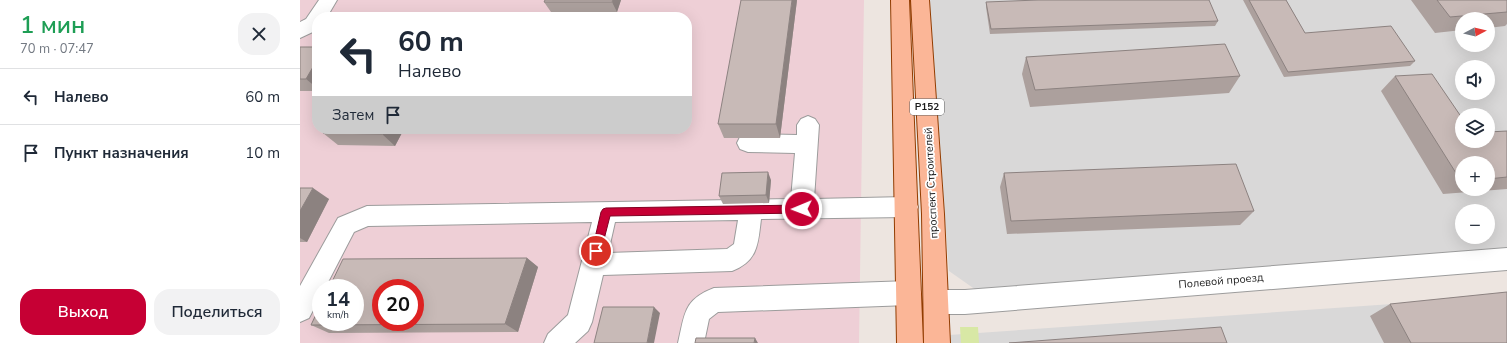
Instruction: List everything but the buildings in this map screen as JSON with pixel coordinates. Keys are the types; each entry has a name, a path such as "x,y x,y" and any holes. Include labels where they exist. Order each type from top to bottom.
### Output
{"main road":[{"name":"проспект Строителей","path":"900,0 908,208 910,343"},
{"name":"проспект Строителей","path":"920,0 933,206 937,343"}],"street":[{"path":"321,12 328,0"},
{"path":"300,31 312,25"},
{"path":"748,143 807,134 802,209"},
{"path":"300,310 346,225 368,216 908,208"},
{"path":"593,264 732,260 745,249 751,210"},
{"path":"557,343 579,322 606,212"},
{"name":"Полевой проезд","path":"936,302 965,302 1507,259"},
{"path":"691,343 698,312 714,300 909,293"}],"shaded area":[{"path":"300,0 864,0 859,343 300,343"},
{"path":"928,0 1507,0 1507,248 976,290 949,271"},
{"path":"1507,296 1507,343 950,343 949,335"}],"green space":[{"path":"960,327 978,327 979,343 961,343"}],"route":[{"path":"596,251 606,212 802,209"}]}
